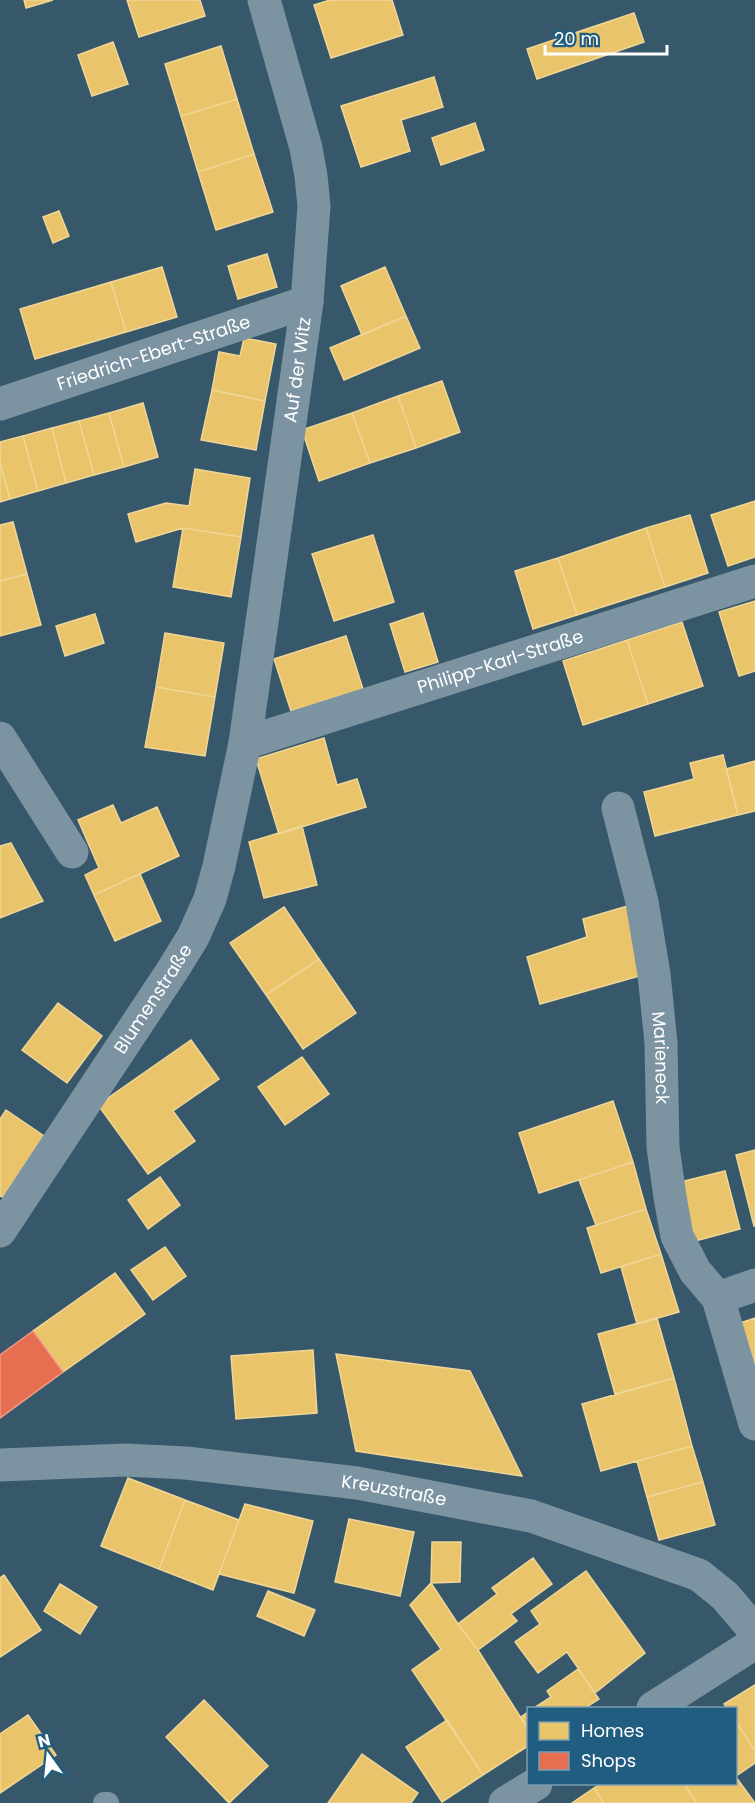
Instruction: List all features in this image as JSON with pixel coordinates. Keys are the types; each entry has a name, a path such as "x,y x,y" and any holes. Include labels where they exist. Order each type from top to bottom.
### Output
{"street":[{"name":"Auf der Witz","path":"245,742 307,302 314,206 306,148 264,0"},
{"name":"Friedrich-Ebert-Straße","path":"0,405 307,302"},
{"name":"Philipp-Karl-Straße","path":"245,742 755,581"},
{"path":"0,738 72,852"},
{"name":"Blumenstraße","path":"0,1231 193,937 210,899 219,866 245,742"},
{"name":"Marieneck","path":"618,808 642,902 654,974 661,1043 663,1147 669,1197 677,1236 695,1271 718,1298 755,1424"},
{"path":"718,1298 755,1286"},
{"name":"Kreuzstraße","path":"0,1465 124,1460 186,1463 357,1483 531,1516 699,1575 725,1596 755,1631"},
{"path":"655,1707 755,1643"},
{"path":"505,1803 534,1785"}],"building: Homes":[{"path":"24,0 53,0 26,8"},
{"path":"127,0 200,0 205,16 139,37"},
{"path":"330,0 392,0 403,35 331,58 314,5"},
{"path":"634,13 644,42 537,79 527,49"},
{"path":"113,42 128,84 92,96 78,55"},
{"path":"221,46 237,99 181,116 165,64"},
{"path":"434,77 443,107 401,120 410,151 361,167 341,106"},
{"path":"237,99 254,154 198,172 181,116"},
{"path":"475,123 484,150 441,165 432,138"},
{"path":"254,154 273,212 216,230 198,172"},
{"path":"59,211 69,236 53,243 43,217"},
{"path":"267,254 277,287 238,299 228,266"},
{"path":"162,267 177,317 126,332 111,282"},
{"path":"385,267 406,316 362,335 341,286"},
{"path":"111,282 126,332 35,359 20,309"},
{"path":"406,316 420,348 344,380 330,348"},
{"path":"244,338 276,344 265,401 212,390 219,352 240,356"},
{"path":"442,381 460,432 416,448 398,396"},
{"path":"212,390 265,401 256,450 201,440"},
{"path":"398,396 416,448 370,463 352,413"},
{"path":"143,403 158,457 124,467 109,413"},
{"path":"109,413 124,467 94,475 79,421"},
{"path":"352,413 370,463 319,481 302,430"},
{"path":"79,421 94,475 66,483 52,428"},
{"path":"52,428 66,483 38,491 23,436"},
{"path":"23,436 38,491 10,499 0,463 0,442"},
{"path":"0,463 10,499 0,502"},
{"path":"195,469 250,478 241,537 183,528 136,542 128,514 166,503 189,506"},
{"path":"755,501 755,557 728,566 711,515"},
{"path":"690,515 708,573 665,587 646,528"},
{"path":"13,522 27,574 0,581 0,525"},
{"path":"183,528 241,537 231,597 173,587"},
{"path":"646,528 665,587 577,615 558,558"},
{"path":"373,535 394,602 334,621 312,554"},
{"path":"558,558 577,615 533,629 515,571"},
{"path":"27,574 41,625 0,636 0,581"},
{"path":"755,601 755,671 739,676 719,612"},
{"path":"423,613 438,662 405,672 390,624"},
{"path":"95,614 104,643 65,656 56,626"},
{"path":"682,622 703,686 648,704 627,640"},
{"path":"165,633 224,643 215,697 156,687"},
{"path":"346,636 363,689 291,711 274,659"},
{"path":"627,640 648,704 583,725 563,661"},
{"path":"156,687 215,697 205,756 145,747"},
{"path":"324,738 337,785 357,779 366,807 279,834 256,759"},
{"path":"723,755 738,815 655,836 644,792 694,779 690,763"},
{"path":"755,761 755,811 738,815 726,769"},
{"path":"113,805 121,823 157,807 179,856 94,895 85,875 99,868 78,820"},
{"path":"302,826 317,885 264,898 249,842"},
{"path":"11,843 43,901 0,918 0,846"},
{"path":"140,874 161,921 115,941 94,895"},
{"path":"631,905 643,975 540,1004 527,957 587,937 583,919"},
{"path":"284,907 319,959 266,995 230,943"},
{"path":"319,959 356,1013 303,1049 266,995"},
{"path":"58,1003 102,1036 67,1083 22,1050"},
{"path":"191,1040 219,1079 173,1111 195,1141 148,1174 98,1105"},
{"path":"302,1057 329,1094 285,1125 258,1087"},
{"path":"613,1101 633,1162 539,1193 519,1133"},
{"path":"6,1110 44,1136 3,1197 0,1196 0,1119"},
{"path":"755,1150 755,1226 754,1226 736,1155"},
{"path":"633,1162 646,1209 596,1225 579,1180"},
{"path":"725,1171 740,1229 695,1241 680,1182"},
{"path":"160,1177 180,1205 148,1229 128,1200"},
{"path":"646,1209 661,1254 601,1273 587,1228"},
{"path":"165,1247 186,1276 153,1300 131,1270"},
{"path":"661,1254 679,1312 637,1324 621,1267"},
{"path":"115,1273 145,1314 63,1372 33,1331"},
{"path":"657,1318 674,1378 615,1394 598,1334"},
{"path":"755,1318 755,1378 740,1323"},
{"path":"313,1350 317,1413 236,1419 231,1356"},
{"path":"336,1354 470,1371 522,1476 356,1451"},
{"path":"674,1378 692,1446 601,1471 582,1404"},
{"path":"692,1446 703,1482 647,1497 637,1461"},
{"path":"128,1478 185,1500 159,1569 101,1546"},
{"path":"703,1482 715,1525 659,1540 647,1497"},
{"path":"185,1500 239,1520 213,1590 159,1569"},
{"path":"245,1504 313,1521 294,1593 219,1574"},
{"path":"349,1519 414,1532 400,1596 335,1582"},
{"path":"432,1542 461,1542 460,1582 431,1583"},
{"path":"533,1558 552,1584 511,1614 517,1621 478,1650 458,1624 497,1594 492,1588"},
{"path":"586,1571 645,1653 595,1693 567,1652 538,1673 515,1642 540,1624 531,1611"},
{"path":"4,1575 41,1630 0,1657 0,1578"},
{"path":"431,1583 478,1650 527,1727 527,1747 483,1775 412,1670 441,1649 410,1605"},
{"path":"60,1584 97,1607 80,1634 44,1611"},
{"path":"268,1591 315,1610 304,1636 257,1616"},
{"path":"578,1669 599,1699 587,1707 536,1707 551,1697 547,1691"},
{"path":"755,1685 755,1751 737,1724 737,1707 726,1707 724,1704"},
{"path":"204,1700 268,1766 229,1803 166,1737"},
{"path":"527,1713 527,1727 521,1717"},
{"path":"28,1715 56,1755 0,1793 0,1734"},
{"path":"447,1720 483,1775 442,1802 406,1747"},
{"path":"737,1724 755,1751 755,1763 737,1775"},
{"path":"362,1754 418,1793 411,1803 328,1803"},
{"path":"737,1778 755,1803 697,1803 685,1785 737,1785"},
{"path":"599,1785 685,1785 697,1803 604,1803 594,1788"},
{"path":"594,1788 604,1803 572,1803"}],"building: Shops":[{"path":"33,1331 63,1372 0,1418 0,1355"}]}
